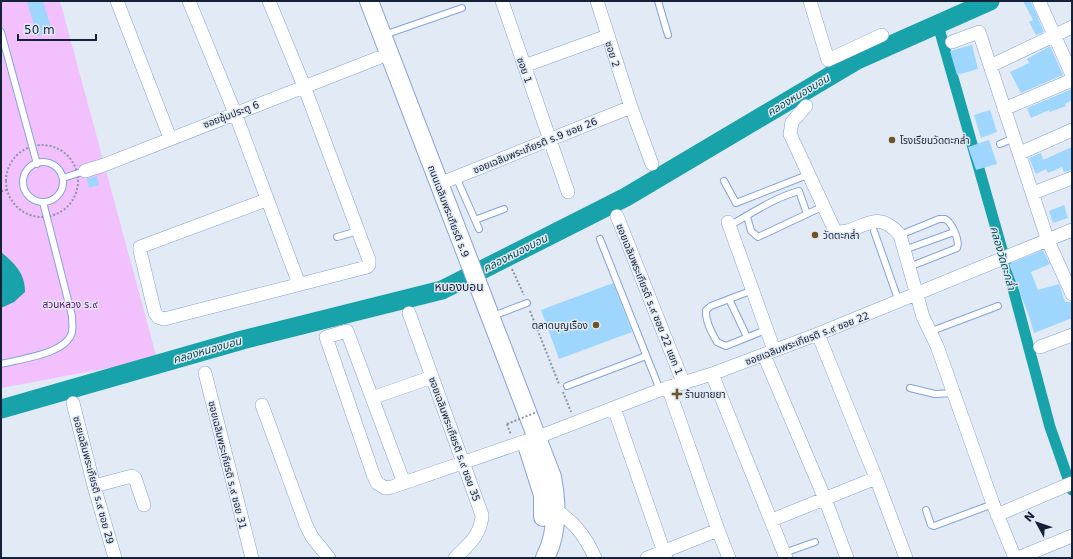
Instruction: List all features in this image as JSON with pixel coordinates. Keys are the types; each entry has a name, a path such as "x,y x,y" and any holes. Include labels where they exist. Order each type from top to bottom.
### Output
{"main road":[{"name":"ถนนเฉลิมพระเกียรติ ร.9","path":"356,1 472,285 525,438 543,495 544,521 538,553 535,558"},
{"name":"ถนนเฉลิมพระเกียรติ ร.9","path":"369,1 439,184 462,260"},
{"name":"ถนนเฉลิมพระเกียรติ ร.9","path":"472,285 491,316 525,438 552,476 556,510 553,536 545,558"}],"street":[{"path":"117,1 170,138"},
{"path":"189,1 235,113 266,200 299,284"},
{"path":"266,200 140,247 155,313 158,317 164,319 367,267 369,260 304,86 269,1"},
{"name":"ซอย 1","path":"502,1 568,192"},
{"name":"ซอย 2","path":"597,1 607,36 652,164"},
{"path":"810,1 828,60 882,35"},
{"path":"1039,1 1072,75"},
{"path":"990,66 1072,28"},
{"path":"952,42 979,32 1048,241 1072,294"},
{"path":"524,66 607,36"},
{"name":"ซอยซุ้มประตู 6","path":"82,172 104,165 378,58"},
{"path":"1004,110 1072,80"},
{"path":"806,106 792,122 790,134 808,185 824,206 837,232 878,221 893,226 900,235 929,332 937,346 995,509 1015,558"},
{"name":"ซอยเฉลิมพระเกียรติ ร.9 ซอย 26","path":"439,184 631,107"},
{"path":"1020,153 1072,130"},
{"path":"1033,193 1072,178"},
{"name":"ซอยเฉลิมพระเกียรติ ร.๙ ซอย 22 แยก 1","path":"617,216 683,382"},
{"path":"728,224 768,329 769,353 847,558"},
{"name":"ซอยเฉลิมพระเกียรติ ร.๙ ซอย 22","path":"372,398 347,331 326,337 373,474 377,483 384,488 404,483 463,463 525,438 575,423 664,388 712,374 769,353 900,302 1072,230"},
{"name":"ซอยเฉลิมพระเกียรติ ร.๙ ซอย 35","path":"410,314 482,515 481,527 476,536 455,558"},
{"path":"818,334 876,478 906,558"},
{"path":"1040,347 1072,335"},
{"name":"ซอยเฉลิมพระเกียรติ ร.๙ ซอย 31","path":"205,373 252,558"},
{"path":"712,374 772,520 785,556"},
{"path":"404,483 372,398 432,377"},
{"path":"664,388 729,558"},
{"name":"ซอยเฉลิมพระเกียรติ ร.๙ ซอย 29","path":"73,403 94,486 115,558"},
{"path":"262,406 306,525 312,537 329,558"},
{"path":"614,408 665,554"},
{"path":"94,486 132,476 135,478 144,505"},
{"path":"772,520 876,478"},
{"path":"995,509 1072,483"},
{"path":"556,510 578,528 588,541 594,558"},
{"path":"647,558 665,554 718,530"},
{"path":"1018,558 1041,554 1072,536"}],"lane":[{"path":"658,1 668,35"},
{"path":"382,36 462,8"},
{"path":"1,32 37,164"},
{"path":"1000,144 1014,138"},
{"path":"45,163 53,165 63,178 59,195 52,200 43,202 36,201 29,196 25,190 25,174 30,168 37,164 45,163"},
{"path":"63,178 82,172"},
{"path":"456,177 479,229"},
{"path":"724,181 736,203 808,185"},
{"path":"807,214 808,185"},
{"path":"728,224 808,185"},
{"path":"1,364 48,352 64,345 72,332 72,316 43,202"},
{"path":"747,216 751,231 758,237 824,206"},
{"path":"475,220 504,209"},
{"path":"900,235 942,218 948,220 958,243 957,248 909,268"},
{"path":"337,237 358,231"},
{"path":"874,231 900,302"},
{"path":"904,250 954,232"},
{"path":"600,239 646,356 664,388"},
{"path":"753,290 706,310 710,329 717,342 726,346 768,329"},
{"path":"729,299 747,337"},
{"path":"491,316 527,303"},
{"path":"929,332 998,306"},
{"path":"567,386 646,356"},
{"path":"910,388 935,394 954,393"},
{"path":"926,510 931,525 934,526 995,509"},
{"path":"785,556 815,542"}],"path":[{"path":"43,145 55,147 66,153 82,172 75,197 68,207 58,214 46,218 31,216 17,208 11,200 7,190 6,179 11,164 21,152 31,146 43,145"},
{"path":"1,191 7,190"},
{"path":"512,269 575,423"},
{"path":"525,438 507,424 537,412"}],"green space":[{"name":"สวนหลวง ร.๙","path":"1,1 60,1 157,359 1,388"}],"water":[{"path":"1,252 11,261 21,274 25,285 25,292 14,302 1,308"}],"building":[{"path":"27,1 43,1 52,31 37,36"},
{"path":"1023,1 1031,1 1044,32 1036,35 1029,22 1033,20"},
{"path":"972,45 978,69 957,75 950,51"},
{"path":"1050,46 1063,75 1021,93 1010,72 1029,63 1027,59"},
{"path":"1072,89 1072,100 1065,104 1066,106 1050,112 1049,110 1031,118 1027,108"},
{"path":"990,110 997,132 981,138 974,115"},
{"path":"989,140 997,164 976,170 968,147"},
{"path":"1072,147 1072,170 1064,172 1062,167 1048,173 1046,169 1036,174 1029,158 1041,153 1043,160"},
{"path":"97,176 99,185 89,188 87,179"},
{"path":"1064,205 1068,218 1053,223 1049,211"},
{"path":"1043,250 1050,264 1031,272 1038,290 1059,284 1065,302 1071,302 1072,318 1034,333 1009,264"},
{"path":"613,283 632,332 559,359 541,310"}],"waterway":[{"name":"คลองหนองบอน","path":"1,409 242,340 442,290 626,197 857,60 990,1"},
{"name":"คลองวัดตะกล่ำ","path":"938,25 1011,281 1050,427 1072,490"}],"place":[{"name":"โรงเรียนวัดตะกล่ำ","path":"892,140"},
{"name":"วัดตะกล่ำ","path":"815,235"},
{"name":"ตลาดบุญเรือง","path":"596,325"},
{"name":"ร้านขายยา","path":"677,394"}],"district":[{"name":"หนองบอน","path":"459,287"}]}
